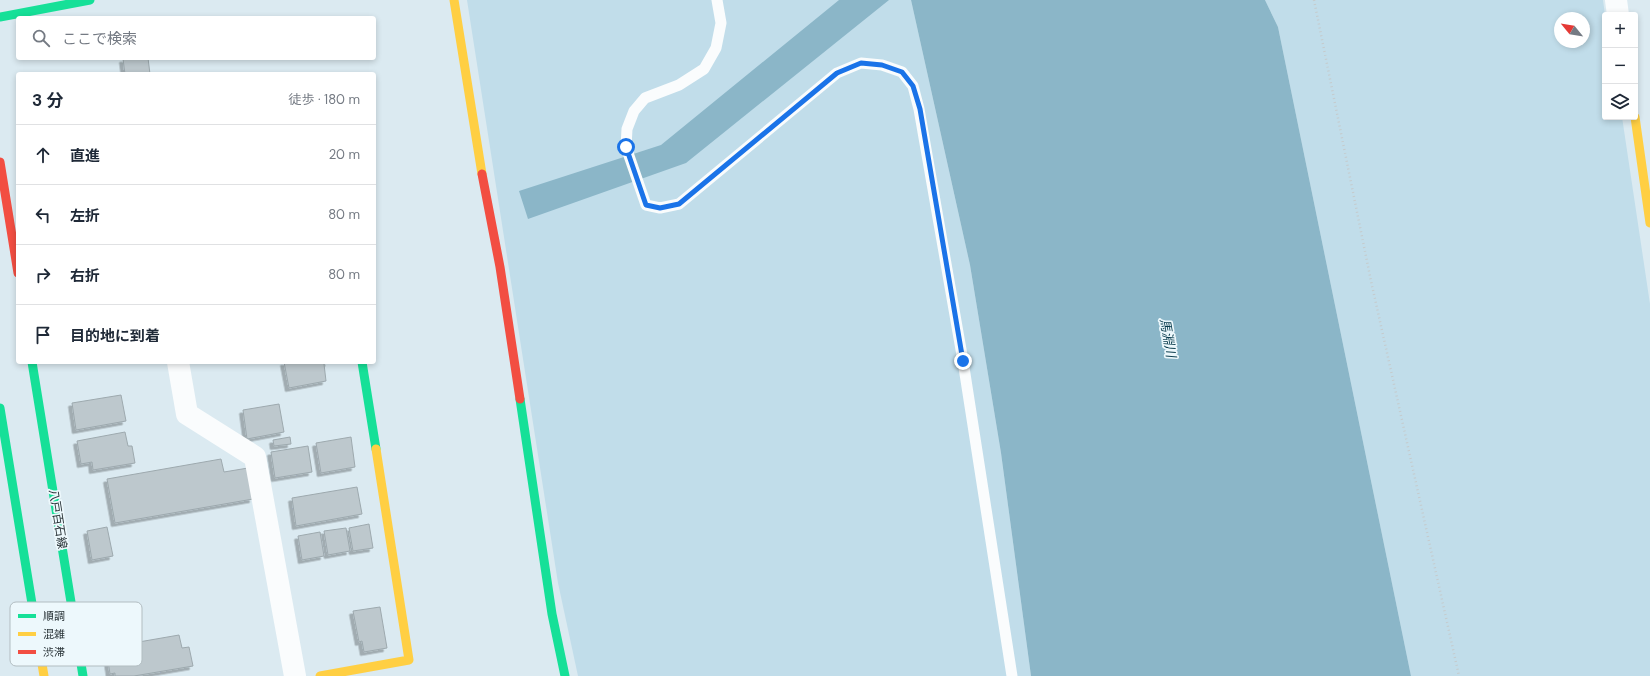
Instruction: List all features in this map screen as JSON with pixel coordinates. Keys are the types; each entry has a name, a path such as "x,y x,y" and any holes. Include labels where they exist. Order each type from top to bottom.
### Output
{"street":[{"path":"0,17 90,0"},
{"path":"454,0 475,136 500,267 552,614 565,676"},
{"path":"1616,0 1618,12"},
{"path":"1635,120 1650,223"},
{"path":"0,162 16,261"},
{"name":"八戸百石線","path":"32,364 71,602"},
{"path":"178,364 187,414 255,457 295,676"},
{"path":"320,676 409,660 362,364"},
{"path":"0,408 32,602"},
{"path":"42,666 44,676"},
{"name":"八戸百石線","path":"81,666 83,676"}],"lane":[{"path":"717,0 721,23 716,48 704,69 679,85 645,98 634,111 626,129 626,147 646,205 660,208 679,204 837,73 861,63 882,65 902,72 913,86 920,109 963,361 1012,676"}],"path":[{"path":"1314,0 1371,282 1459,676"}],"shaded area":[{"path":"467,0 911,0 970,265 1001,453 1031,676 578,676 558,583"},
{"path":"1265,0 1603,0 1605,12 1602,12 1602,120 1622,120 1650,304 1650,676 1411,676 1278,27"}],"water":[{"path":"839,0 889,0 686,163 528,219 519,191 661,145"},
{"name":"馬淵川","path":"911,0 1265,0 1278,27 1411,676 1031,676 1001,453 970,265"}],"building":[{"path":"123,60 148,60 150,72 125,72"},
{"path":"284,364 324,364 326,381 289,388"},
{"path":"121,395 126,421 76,430 72,403"},
{"path":"279,404 284,432 247,439 243,410"},
{"path":"125,432 128,446 132,446 135,463 93,470 92,462 81,464 77,441"},
{"path":"290,437 291,444 274,446 273,440"},
{"path":"351,437 355,467 321,473 316,443"},
{"path":"308,446 312,472 275,478 271,452"},
{"path":"221,459 224,472 248,468 253,499 115,523 107,479"},
{"path":"357,487 362,514 296,526 292,498"},
{"path":"369,524 373,548 353,551 349,528"},
{"path":"107,527 113,556 92,560 87,531"},
{"path":"346,528 350,551 328,555 324,531"},
{"path":"320,532 324,556 302,560 298,536"},
{"path":"380,607 387,648 364,652 362,641 359,642 353,611"},
{"path":"179,635 182,648 189,647 193,666 134,676 115,676 115,673 110,674 109,666 142,666 142,641"}],"traffic: fast":[{"path":"0,17 90,0"},
{"path":"32,364 71,602"},
{"path":"362,364 376,449"},
{"path":"520,399 552,614 565,676"},
{"path":"0,408 32,602"},
{"path":"81,666 83,676"}],"traffic: slow":[{"path":"454,0 482,174"},
{"path":"1635,120 1650,223"},
{"path":"320,676 409,660 376,449"},
{"path":"42,666 44,676"}],"traffic: jam":[{"path":"0,162 16,261"},
{"path":"482,174 500,267 520,399"}],"route":[{"path":"626,147 646,205 660,208 679,204 837,73 861,63 882,65 902,72 913,86 920,109 963,361"}]}
